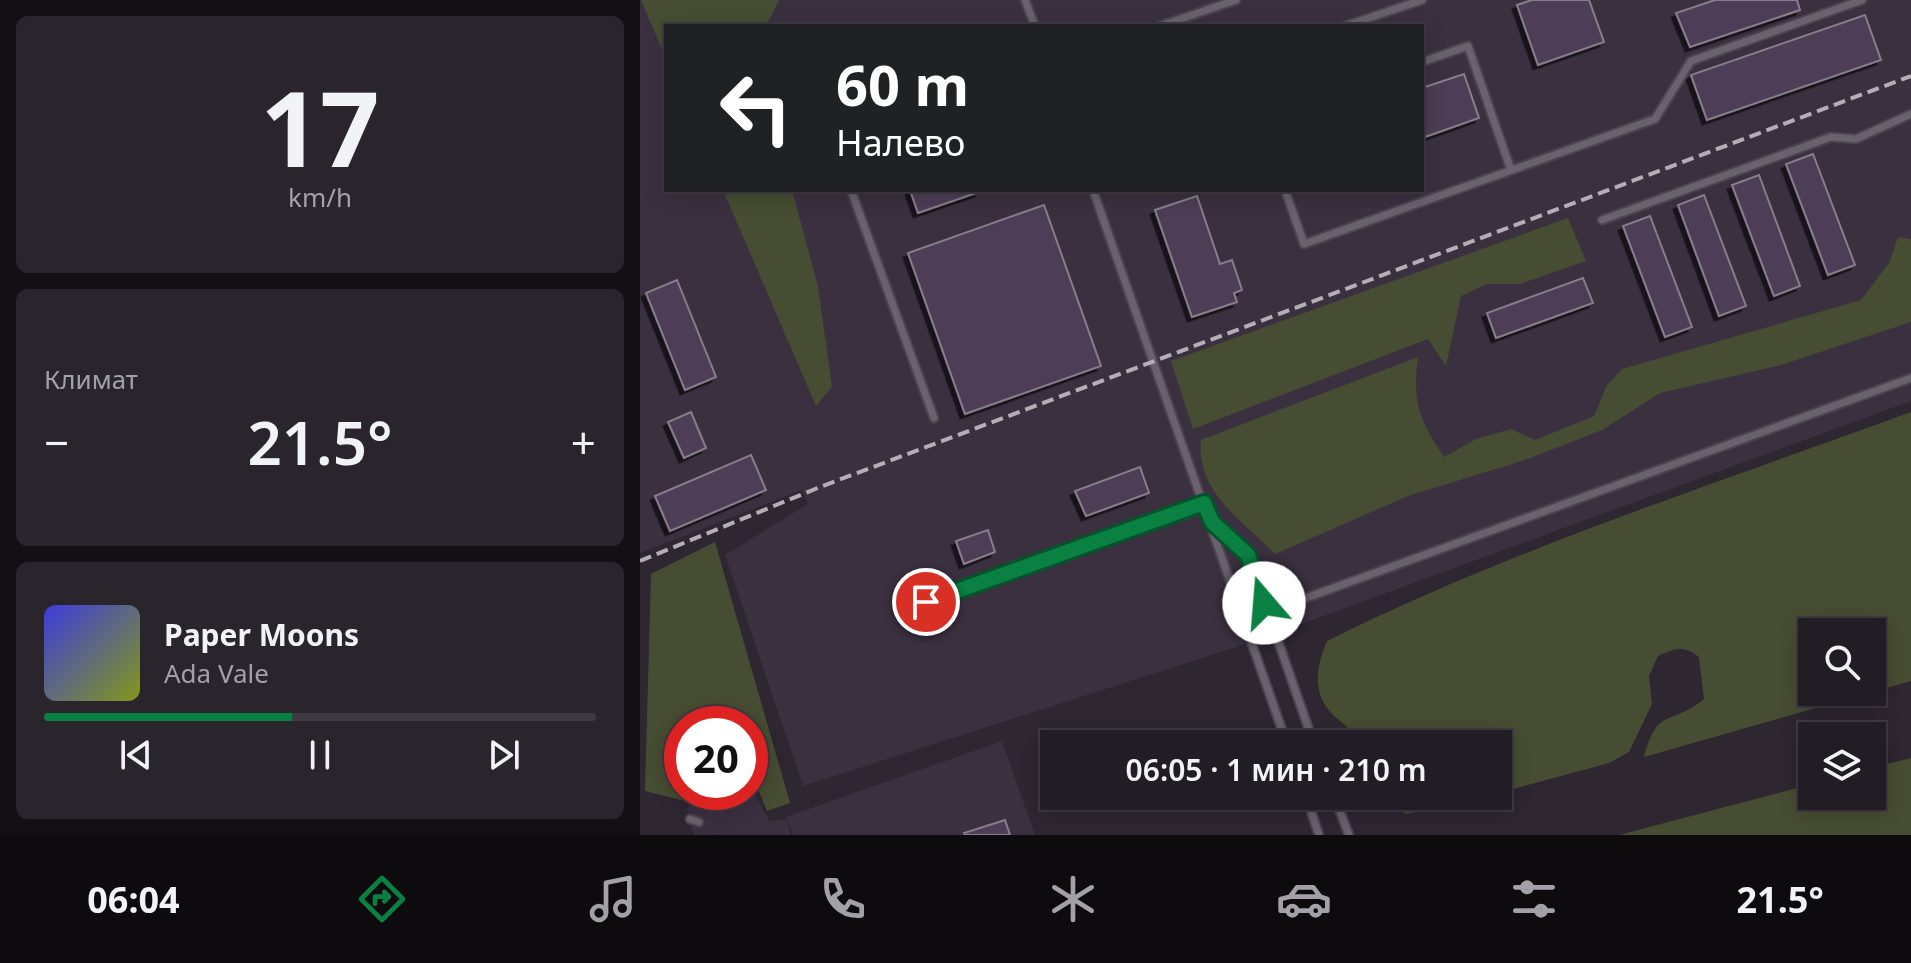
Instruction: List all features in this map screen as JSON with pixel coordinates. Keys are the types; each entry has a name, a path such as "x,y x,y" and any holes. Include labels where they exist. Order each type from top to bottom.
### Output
{"lane":[{"path":"1025,0 1034,24"},
{"path":"1166,24 1236,0"},
{"path":"1351,24 1422,0"},
{"path":"1286,192 1304,244 1655,119 1691,61 1862,0"},
{"path":"1424,61 1468,46 1511,170"},
{"path":"1602,220 1831,137 1856,139 1911,114"},
{"path":"852,192 934,418"},
{"path":"1094,192 1212,522 1282,730"},
{"path":"1270,611 1911,378"},
{"path":"926,602 1204,503"},
{"path":"1212,522 1248,555 1309,730"},
{"path":"1311,810 1319,835"},
{"path":"1339,810 1349,835"}],"shaded area":[{"path":"640,0 1911,0 1911,401 1252,642 803,786 725,555 808,504 802,490 640,553"},
{"path":"1002,741 1035,835 793,835 786,817"},
{"path":"688,810 763,810 769,821 786,819 791,835 694,835"}],"green space":[{"path":"641,0 779,0 767,24 664,24 664,54"},
{"path":"724,192 793,192 818,287 832,387 816,406"},
{"path":"1568,218 1586,261 1520,284 1487,284 1461,296 1446,366 1428,339 1193,429 1171,361"},
{"path":"1898,237 1911,239 1911,322 1781,365 1660,393 1602,430 1525,460 1408,496 1275,554 1224,504 1206,475 1201,458 1201,440 1418,357 1416,386 1419,410 1444,457 1476,439 1511,429 1535,440 1594,416 1607,385 1622,369 1861,300 1889,263"},
{"path":"1911,412 1911,681 1886,688 1886,618 1798,618 1798,706 1823,706 1644,757 1654,730 1660,723 1704,699 1699,657 1684,649 1674,650 1658,656 1649,676 1652,704 1629,752 1609,763 1512,789 1512,730 1350,730 1327,708 1319,689 1318,670 1327,641 1470,576"},
{"path":"715,542 762,706 664,706 664,796 645,791 651,574"},
{"path":"768,726 790,803 768,810"},
{"path":"1911,758 1911,835 1619,835 1798,788 1798,810 1886,810 1886,764"},
{"path":"1400,810 1424,810 1406,814"}],"building":[{"path":"1532,0 1589,0 1604,42 1538,65 1517,5"},
{"path":"1715,0 1797,0 1800,10 1690,47 1676,13"},
{"path":"1865,15 1881,60 1707,120 1691,75"},
{"path":"1464,74 1479,118 1424,137 1424,87"},
{"path":"1813,154 1855,265 1828,275 1786,164"},
{"path":"1759,175 1800,286 1774,296 1732,185"},
{"path":"911,192 979,192 918,213"},
{"path":"1704,195 1746,306 1719,316 1678,205"},
{"path":"1197,196 1220,264 1232,260 1242,290 1234,293 1237,302 1192,317 1155,210"},
{"path":"1044,205 1101,366 965,414 908,253"},
{"path":"1650,216 1692,327 1665,337 1623,226"},
{"path":"1583,278 1593,303 1496,338 1487,313"},
{"path":"677,280 716,377 685,390 646,293"},
{"path":"691,412 706,448 684,458 668,422"},
{"path":"751,455 766,490 670,531 655,496"},
{"path":"1140,467 1149,493 1086,516 1075,491"},
{"path":"988,530 995,552 964,564 956,541"},
{"path":"1005,820 1010,835 964,833"}],"railway":[{"path":"640,561 820,487 1911,76"}],"route":[{"path":"926,602 1204,503 1212,522 1248,555 1264,603"}]}
